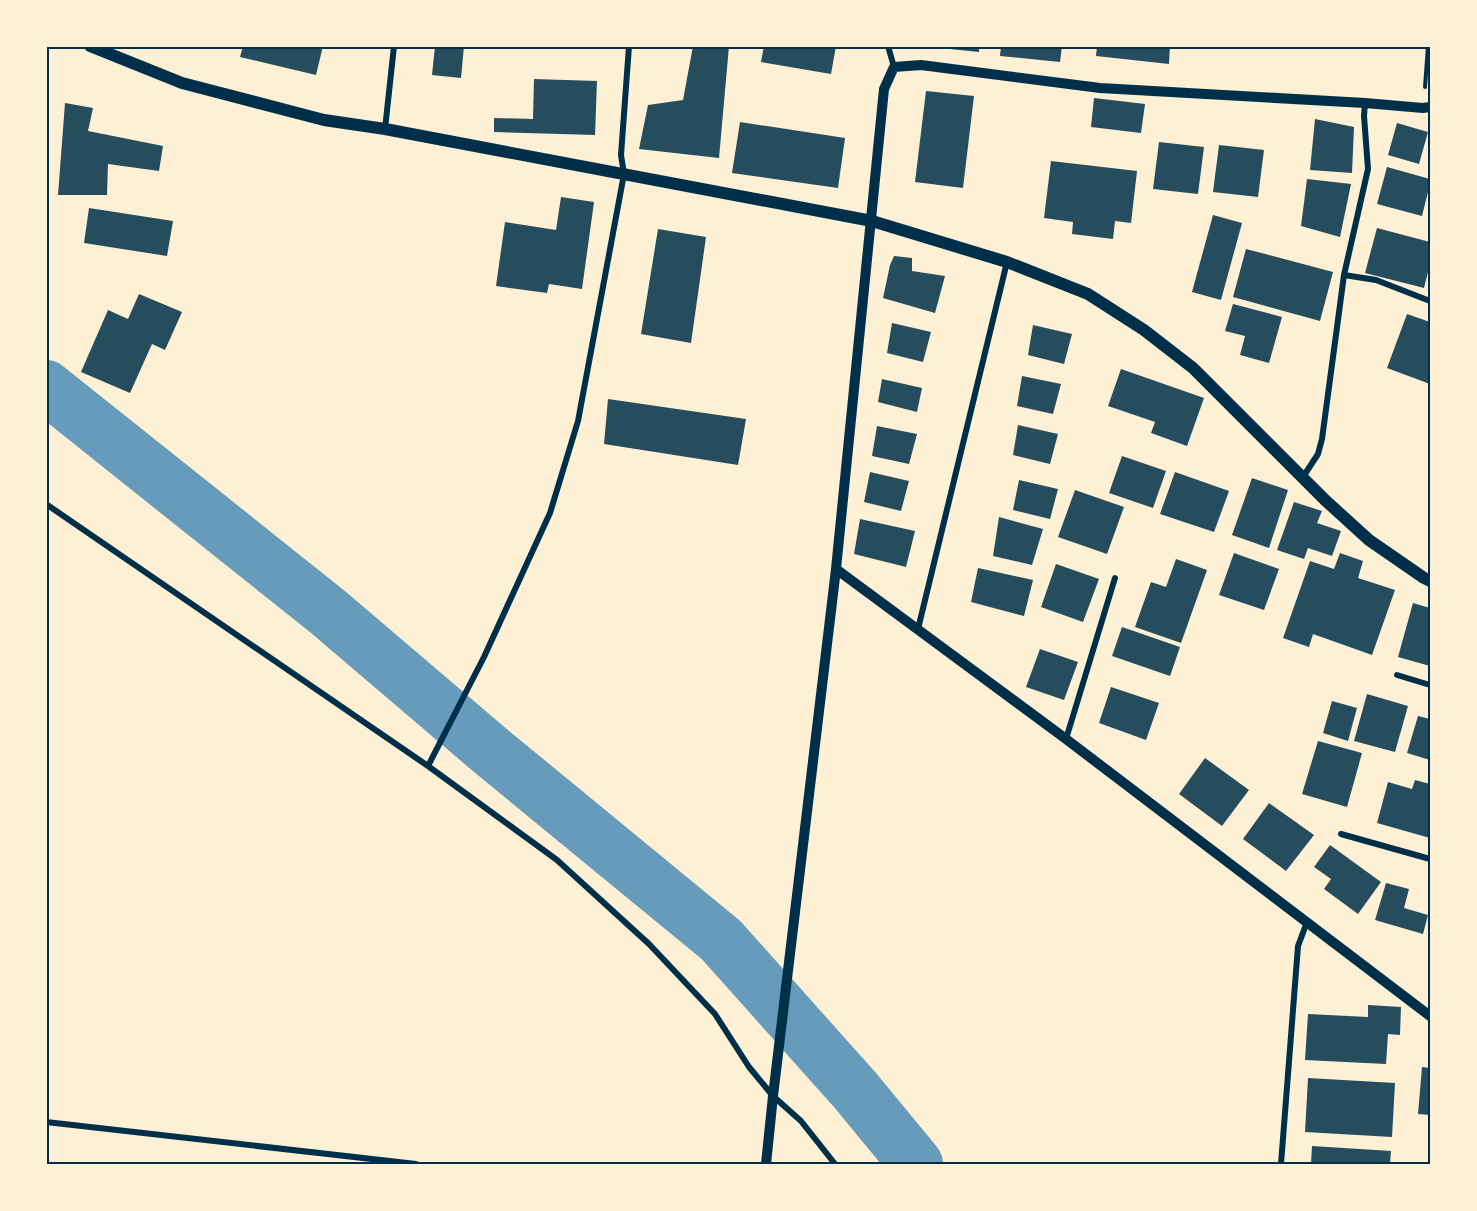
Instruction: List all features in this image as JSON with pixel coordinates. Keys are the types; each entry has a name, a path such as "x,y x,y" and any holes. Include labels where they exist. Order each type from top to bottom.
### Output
{"main road":[{"path":"90,46 182,83 324,120 384,129 872,221 1007,262 1088,294 1144,330 1193,368 1325,500 1369,540 1431,581"}],"street":[{"path":"384,129 394,46"},
{"path":"428,765 483,657 550,513 578,421 624,174 621,155 629,46"},
{"path":"766,1164 772,1096 836,569 884,89 894,67 888,46"},
{"path":"894,67 921,65 1100,88 1427,107"},
{"path":"1303,477 1318,454 1322,439 1344,275 1368,169 1365,103"},
{"path":"918,629 1007,262"},
{"path":"1344,275 1376,279 1431,300"},
{"path":"46,504 428,765 557,860 649,944 715,1014 749,1067 772,1096 801,1121 835,1164"},
{"path":"836,569 1431,1016"},
{"path":"1065,739 1115,578"},
{"path":"1397,675 1431,685"},
{"path":"1341,834 1431,860"},
{"path":"1281,1164 1298,946 1306,922"},
{"path":"46,1122 416,1164"}],"path":[{"path":"1427,107 1428,46"}],"building":[{"path":"243,46 323,46 316,75 240,57"},
{"path":"435,46 464,46 461,78 432,75"},
{"path":"693,46 729,46 719,158 639,149 648,105 683,100"},
{"path":"764,46 836,46 831,74 761,62"},
{"path":"940,46 979,46 979,52 940,48"},
{"path":"1001,46 1062,46 1060,62 1000,56"},
{"path":"1097,46 1170,46 1169,64 1096,56"},
{"path":"534,79 597,81 595,135 494,132 494,118 533,119"},
{"path":"926,91 974,96 963,188 915,182"},
{"path":"1094,98 1145,104 1141,133 1091,127"},
{"path":"65,103 93,108 88,131 163,146 159,171 108,164 107,195 58,195"},
{"path":"1315,119 1354,127 1352,173 1310,170"},
{"path":"740,122 845,138 838,188 732,173"},
{"path":"1397,123 1428,132 1419,164 1388,155"},
{"path":"1159,142 1204,147 1198,194 1153,189"},
{"path":"1219,145 1264,150 1258,197 1213,192"},
{"path":"1051,161 1137,171 1131,223 1115,221 1113,239 1072,234 1073,222 1044,218"},
{"path":"1387,167 1430,179 1422,216 1377,204"},
{"path":"1307,179 1351,184 1340,237 1301,226"},
{"path":"561,197 594,202 582,289 549,284 547,293 496,286 505,222 556,230"},
{"path":"89,208 173,221 167,256 84,243"},
{"path":"1213,215 1242,223 1221,300 1192,292"},
{"path":"1377,228 1430,242 1430,264 1424,288 1365,273"},
{"path":"658,229 706,237 691,343 641,334"},
{"path":"1246,249 1333,272 1320,321 1233,297"},
{"path":"894,256 912,258 912,271 945,276 935,313 883,298"},
{"path":"139,294 182,312 165,350 152,344 130,393 81,372 108,310 128,319"},
{"path":"1233,304 1282,317 1269,363 1240,355 1245,336 1225,331"},
{"path":"1407,314 1430,322 1430,384 1387,368"},
{"path":"892,323 931,332 923,362 887,353"},
{"path":"1033,325 1072,334 1064,364 1028,355"},
{"path":"1121,369 1204,398 1187,446 1151,433 1155,422 1108,406"},
{"path":"1022,376 1061,384 1053,414 1017,406"},
{"path":"882,379 922,388 917,412 878,402"},
{"path":"608,399 746,419 738,465 604,444"},
{"path":"1018,425 1058,434 1050,464 1013,455"},
{"path":"877,426 917,434 909,464 872,456"},
{"path":"1122,456 1166,471 1153,508 1109,493"},
{"path":"870,472 909,481 901,511 864,502"},
{"path":"1175,472 1229,491 1214,532 1160,514"},
{"path":"1252,478 1288,490 1269,548 1232,535"},
{"path":"1019,480 1058,489 1050,519 1013,510"},
{"path":"1075,490 1124,507 1107,554 1058,537"},
{"path":"1294,502 1322,511 1317,523 1341,531 1332,556 1308,548 1304,559 1277,550"},
{"path":"999,517 1043,529 1032,565 993,556"},
{"path":"860,519 915,531 906,567 854,554"},
{"path":"1234,553 1279,569 1264,610 1219,595"},
{"path":"1340,553 1363,561 1358,578 1395,590 1372,655 1313,634 1309,647 1283,638 1310,561 1334,569"},
{"path":"1176,559 1207,570 1181,643 1135,627 1151,582 1166,587"},
{"path":"1056,564 1099,579 1083,622 1041,607"},
{"path":"978,568 1033,580 1024,616 971,602"},
{"path":"1413,603 1430,608 1430,666 1398,657"},
{"path":"1122,627 1180,647 1170,676 1112,656"},
{"path":"1040,649 1078,662 1064,700 1026,687"},
{"path":"1111,687 1159,703 1146,740 1099,723"},
{"path":"1367,694 1408,706 1395,752 1354,741"},
{"path":"1332,701 1357,708 1348,741 1323,733"},
{"path":"1418,716 1430,719 1430,760 1407,753"},
{"path":"1318,741 1362,753 1347,807 1302,794"},
{"path":"1205,758 1249,790 1222,826 1179,794"},
{"path":"1415,780 1430,784 1430,838 1377,823 1388,782 1412,789"},
{"path":"1269,803 1314,835 1286,871 1243,839"},
{"path":"1330,845 1381,882 1358,914 1324,889 1331,879 1314,867"},
{"path":"1386,883 1409,889 1404,908 1428,915 1423,934 1375,920"},
{"path":"1368,1005 1401,1007 1400,1035 1388,1034 1386,1064 1305,1060 1308,1014 1368,1017"},
{"path":"1422,1067 1430,1068 1430,1115 1418,1114"},
{"path":"1308,1078 1395,1083 1392,1137 1305,1132"},
{"path":"1312,1146 1391,1151 1390,1164 1311,1164"}],"waterway":[{"path":"46,387 328,612 491,751 721,940 855,1090 916,1164"}]}
